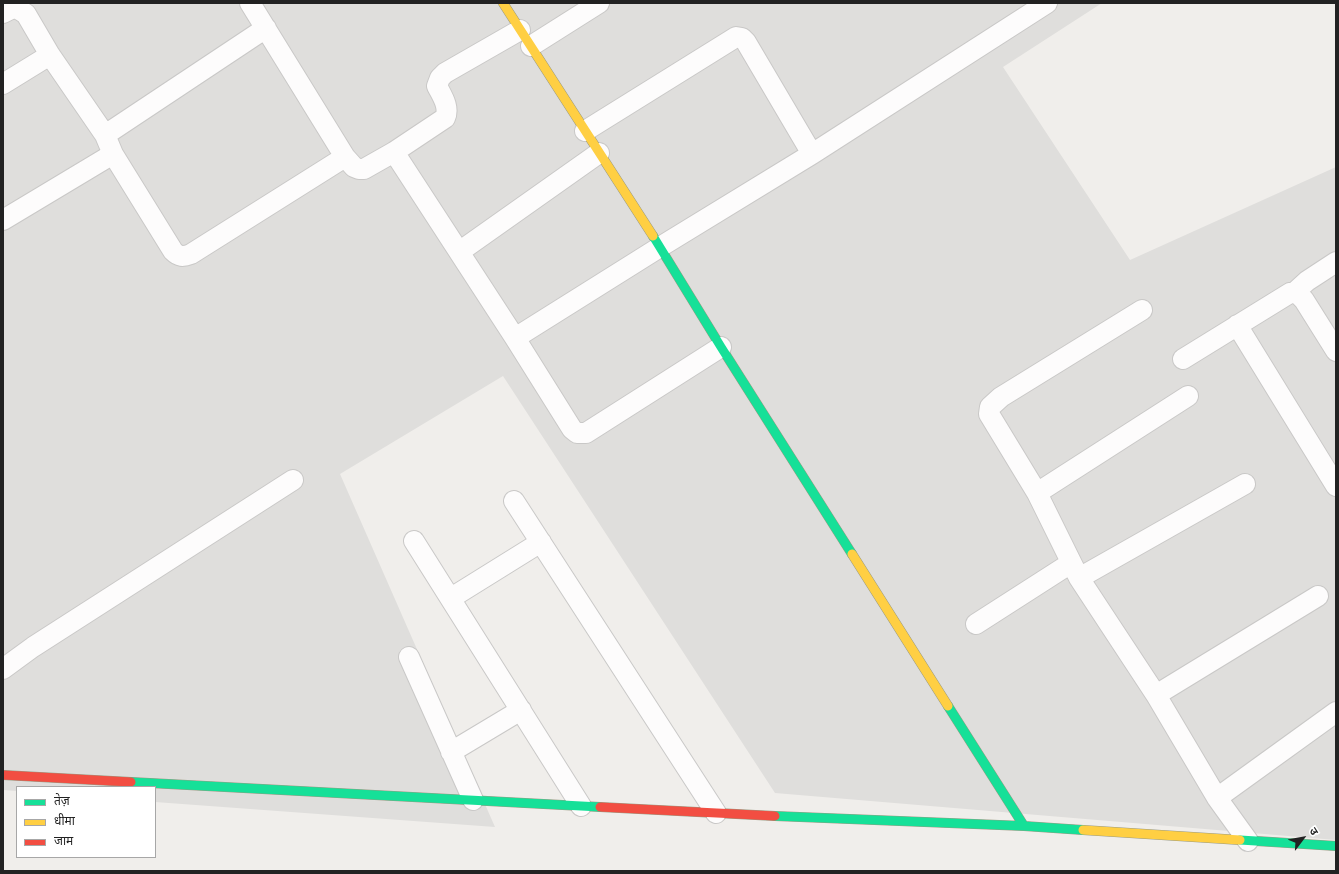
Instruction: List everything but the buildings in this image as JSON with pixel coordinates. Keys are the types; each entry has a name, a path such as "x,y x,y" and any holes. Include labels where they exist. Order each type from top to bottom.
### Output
{"street":[{"path":"250,3 345,157 354,167 358,169 364,169 394,152 445,118 447,107 437,86 440,78 452,69 520,30"},
{"path":"503,3 660,247 721,347 1024,826"},
{"path":"531,46 599,3"},
{"path":"515,338 812,154 1047,3"},
{"path":"3,13 15,7 26,14 50,55 105,135 113,154 172,251 178,256 191,254 345,157"},
{"path":"105,135 266,28"},
{"path":"585,131 736,37 742,38 746,42 812,154"},
{"path":"3,84 50,55"},
{"path":"394,152 515,338 572,429 577,433 586,433 721,347"},
{"path":"459,252 599,153"},
{"path":"3,220 113,154"},
{"path":"1183,359 1290,293 1295,292 1308,281 1336,262"},
{"path":"1295,292 1304,300 1336,351"},
{"path":"1142,310 1001,397 990,407 989,414 1036,493 1075,570 1156,695 1217,798 1248,841"},
{"path":"1237,325 1336,486"},
{"path":"1036,493 1188,396"},
{"path":"3,669 33,647 292,480"},
{"path":"976,624 1075,570 1245,484"},
{"path":"514,501 716,813"},
{"path":"414,541 581,806"},
{"path":"451,598 541,542"},
{"path":"1156,695 1318,596"},
{"path":"409,657 473,800"},
{"path":"451,752 521,710"},
{"path":"1217,798 1336,712"},
{"path":"3,775 716,813 1024,826 1336,846"}],"shaded area":[{"path":"3,3 1102,3 1003,67 1130,260 1336,167 1336,840 775,793 503,376 340,474 495,827 156,802 156,786 16,786 16,791 3,790"}],"traffic: fast":[{"path":"653,236 721,347 852,554"},
{"path":"948,706 1024,826"},
{"path":"131,782 600,807"},
{"path":"775,816 1024,826 1083,830"},
{"path":"1240,840 1336,846"}],"traffic: slow":[{"path":"503,3 653,236"},
{"path":"852,554 948,706"},
{"path":"1083,830 1240,840"}],"traffic: jam":[{"path":"3,775 131,782"},
{"path":"600,807 775,816"}]}
